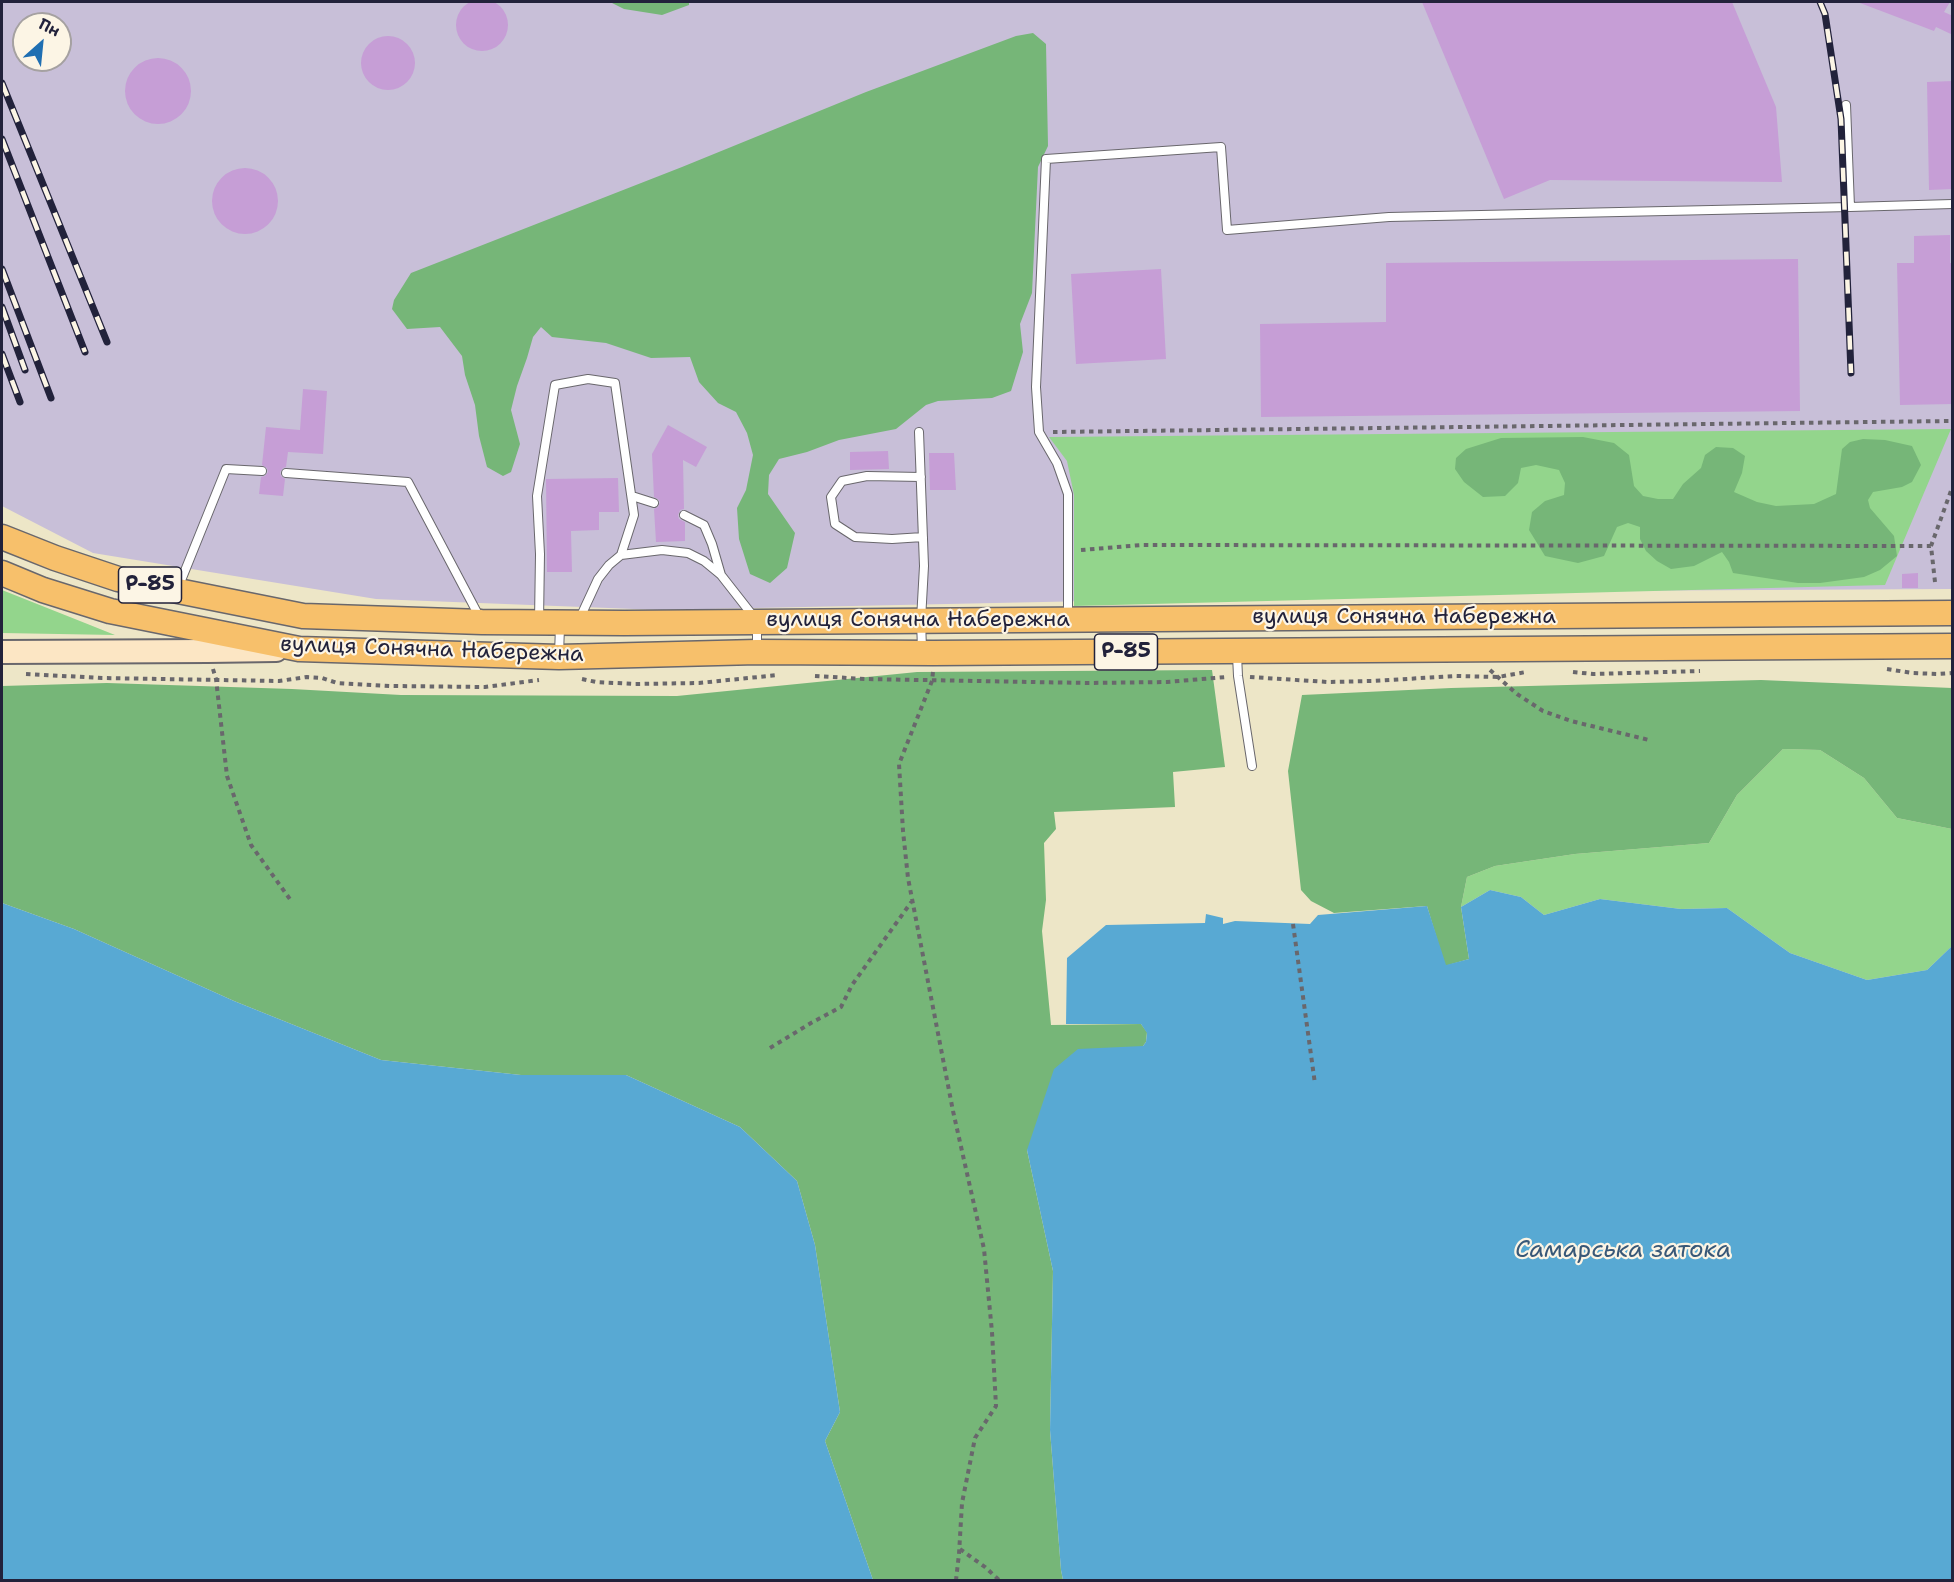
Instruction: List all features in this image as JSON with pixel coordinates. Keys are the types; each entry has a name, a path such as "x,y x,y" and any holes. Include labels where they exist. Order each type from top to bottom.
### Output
{"main road":[{"name":"вулиця Сонячна Набережна","path":"2,537 118,579 303,616 482,622 559,622 1953,613"},
{"name":"вулиця Сонячна Набережна","path":"2,573 43,590 110,611 299,649 559,657 757,652 928,653 1953,646"},
{"path":"2,652 299,649"}],"lane":[{"path":"1846,105 1850,207"},
{"path":"1068,619 1068,494 1057,463 1039,432 1036,387 1046,159 1221,147 1227,230 1389,218 1953,204"},
{"path":"559,657 559,622 540,554 537,496 555,385 588,379 615,383 634,515 621,555"},
{"path":"919,432 924,566 921,620 928,653"},
{"path":"177,590 226,469 262,471"},
{"path":"286,473 408,482 482,622"},
{"path":"921,477 867,476 842,481 831,497 835,524 855,537 892,539 923,537"},
{"path":"632,496 654,503"},
{"path":"684,515 704,525 721,575"},
{"path":"559,622 609,565 621,555 662,550 688,553 721,575 757,621 757,652"},
{"path":"1237,651 1238,676 1252,766"}],"path":[{"path":"1039,432 1953,420"},
{"path":"1935,582 1931,546 1953,488"},
{"path":"1068,552 1142,545 1931,546"},
{"path":"1467,650 1517,694 1543,711 1571,721 1649,740"},
{"path":"208,651 216,679 227,776 251,845 292,902"},
{"path":"928,653 932,681 899,764 903,831 913,900 953,1111 984,1250 996,1406 975,1438 962,1503 956,1581"},
{"path":"1878,668 1912,673 1953,673"},
{"path":"1571,672 1593,674 1704,671"},
{"path":"809,675 865,680 1167,682 1238,676 1328,682 1456,676 1498,677 1530,672"},
{"path":"18,674 279,681 307,677 322,678 337,683 485,687 542,679"},
{"path":"579,679 597,682 699,683 780,675"},
{"path":"770,1048 841,1007 852,985 913,900"},
{"path":"1293,924 1315,1084"},
{"path":"960,1549 985,1567 999,1581"}],"shaded area":[{"path":"2,2 1952,2 1952,589 1570,591 660,610 376,599 93,553 2,506"}],"green space":[{"path":"610,2 689,2 689,5 662,15 624,9"},
{"path":"1033,33 1046,44 1048,146 1038,167 1032,293 1020,324 1023,352 1011,391 992,398 938,401 926,405 896,429 839,440 779,459 769,475 768,494 795,533 787,568 770,583 750,574 739,539 737,508 746,490 753,455 747,433 736,412 718,403 699,382 690,357 651,358 606,343 552,337 541,327 533,337 517,386 511,410 520,444 511,472 503,476 487,467 479,436 475,405 465,375 462,356 440,327 407,329 392,309 394,300 411,273 866,92 1016,36"},
{"path":"1951,429 1885,585 1074,606 1074,495 1067,461 1049,437"},
{"path":"1583,437 1614,443 1629,455 1634,486 1643,496 1658,499 1673,499 1683,484 1701,468 1705,455 1716,447 1733,448 1745,456 1742,473 1734,492 1757,502 1776,506 1814,504 1836,494 1842,449 1850,442 1863,439 1885,440 1912,446 1921,465 1912,482 1902,487 1873,492 1868,500 1870,508 1894,536 1897,556 1880,570 1864,577 1820,583 1798,583 1733,573 1722,552 1694,566 1671,569 1646,551 1640,539 1640,527 1628,523 1617,527 1604,556 1578,563 1545,556 1529,530 1532,512 1545,501 1564,495 1565,483 1559,470 1536,465 1521,468 1518,483 1505,496 1483,497 1464,482 1455,469 1456,458 1466,449 1501,438"},
{"path":"2,590 90,625 115,635 2,633"},
{"path":"1212,670 1225,767 1173,772 1175,807 1054,812 1056,829 1044,843 1046,900 1042,931 1051,1025 1141,1024 1147,1032 1143,1046 1027,1150 1053,1271 1050,1430 1063,1580 873,1580 825,1441 840,1412 815,1245 797,1181 740,1127 626,1075 521,1075 381,1060 234,1001 74,929 2,903 2,686 107,683 401,695 677,696 917,672"},
{"path":"1761,680 1952,688 1952,829 1897,818 1864,778 1820,750 1783,749 1737,795 1709,843 1575,854 1495,866 1467,877 1461,907 1469,959 1445,966 1427,906 1334,913 1311,901 1301,890 1288,771 1302,695 1451,688"},
{"path":"1783,749 1820,750 1864,778 1897,818 1952,829 1952,946 1927,970 1867,980 1790,953 1727,908 1681,909 1600,899 1544,915 1521,897 1490,890 1461,907 1467,877 1495,866 1575,854 1709,843 1737,795"}],"water":[{"name":"Самарська затока","path":"1490,890 1521,897 1544,915 1600,899 1681,909 1727,908 1790,953 1867,980 1927,970 1952,946 1952,1580 1063,1580 1050,1430 1053,1271 1027,1150 1054,1069 1078,1049 1143,1046 1147,1033 1141,1024 1066,1024 1067,958 1106,925 1205,923 1206,914 1223,918 1223,924 1235,921 1310,924 1318,915 1427,906 1446,965 1469,959 1461,907"},
{"path":"2,903 74,929 234,1001 381,1060 521,1075 626,1075 740,1127 797,1181 815,1245 840,1412 825,1441 873,1580 2,1580"}],"building":[{"path":"477,-1 487,-1 501,6 508,25 501,44 487,51 477,51 467,47 460,40 456,30 456,20 460,10 467,3"},
{"path":"1422,2 1732,2 1776,107 1782,182 1550,180 1504,199"},
{"path":"1861,2 1950,2 1944,12 1953,16 1953,35 1936,27 1934,31"},
{"path":"388,36 398,38 407,44 413,53 415,63 413,73 407,82 398,88 388,90 378,88 369,82 363,73 361,63 363,53 369,44 378,38"},
{"path":"158,58 170,61 181,68 188,79 191,91 188,103 181,114 170,121 158,124 146,121 135,114 128,103 125,91 128,79 135,68 146,61"},
{"path":"1953,81 1953,189 1929,190 1927,82"},
{"path":"245,168 258,171 268,178 275,188 278,201 275,214 268,224 258,231 245,234 232,231 222,224 215,214 212,201 215,188 222,178 232,171"},
{"path":"1950,235 1950,263 1953,263 1953,404 1900,405 1897,263 1914,263 1914,236"},
{"path":"1798,259 1800,411 1261,417 1260,324 1386,322 1386,263"},
{"path":"1161,269 1166,359 1076,364 1071,274"},
{"path":"303,389 327,391 323,454 288,452 286,467 280,472 285,479 283,496 259,494 261,477 268,472 267,468 262,465 266,427 300,430"},
{"path":"668,425 707,447 696,467 683,460 684,509 680,510 678,515 679,519 685,522 685,541 656,542 654,509 660,502 654,497 652,454"},
{"path":"888,451 889,469 850,470 850,452"},
{"path":"929,453 954,453 956,490 930,490"},
{"path":"618,478 619,512 599,512 599,530 571,531 572,572 547,572 546,479"},
{"path":"1918,573 1918,588 1902,588 1902,574"}],"railway":[{"path":"1820,2 1825,14 1841,119 1851,373"},
{"path":"2,83 107,342"},
{"path":"2,139 85,352"},
{"path":"2,269 51,398"},
{"path":"2,307 25,370"},
{"path":"2,354 20,402"}]}
